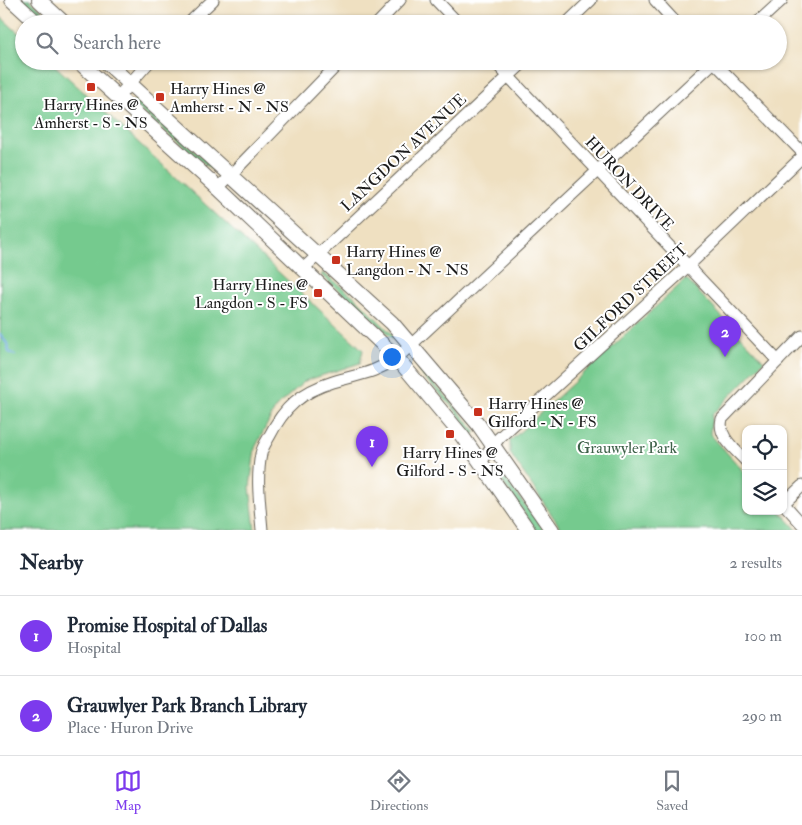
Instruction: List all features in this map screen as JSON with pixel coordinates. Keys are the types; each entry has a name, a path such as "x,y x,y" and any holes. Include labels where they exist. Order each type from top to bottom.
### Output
{"main road":[{"path":"12,0 28,15"},
{"path":"39,0 55,15"},
{"path":"87,70 304,268 397,358 444,413 528,530"},
{"path":"114,70 378,308 412,344 464,406 494,445 552,530"}],"street":[{"path":"197,15 213,0"},
{"path":"386,15 400,0"},
{"path":"436,0 450,15"},
{"path":"575,15 591,0"},
{"path":"655,0 669,15"},
{"path":"766,15 782,0"},
{"path":"117,98 142,70"},
{"path":"218,188 332,70"},
{"name":"HURON DRIVE","path":"502,70 778,362"},
{"name":"LANGDON AVENUE","path":"304,268 515,70"},
{"path":"262,530 258,486 261,452 279,416 302,395 333,382 362,376 380,369 397,358 706,70"},
{"path":"722,70 802,152"},
{"name":"GILFORD STREET","path":"481,462 494,445 687,267 802,157"},
{"path":"742,457 722,435 720,427 722,419 802,336"},
{"path":"787,499 802,486"},
{"path":"787,507 802,524"}],"green space":[{"path":"18,0 30,0 47,15 34,15"},
{"path":"1,17 15,30 15,70 60,70 363,350 360,363 305,381 276,407 255,448 250,487 255,530 0,530"},
{"path":"134,100 214,167 212,170 131,103"},
{"path":"323,273 355,297 394,336 392,338 321,275"},
{"name":"Grauwyler Park","path":"686,279 764,361 712,415 710,434 742,470 742,515 784,515 797,530 562,530 510,453 510,441"},
{"path":"419,369 448,398 476,432 473,435 454,409 417,370"},
{"path":"500,472 544,530 536,530 497,474"}],"waterway":[{"path":"0,334 8,345 9,352 15,355"}],"place":[{"name":"Harry Hines @ Amherst - S - NS","path":"91,87"},
{"name":"Harry Hines @ Amherst - N - NS","path":"160,97"},
{"name":"Harry Hines @ Langdon - N - NS","path":"336,260"},
{"name":"Harry Hines @ Langdon - S - FS","path":"318,293"},
{"name":"Grauwlyer Park Branch Library","path":"725,357"},
{"name":"Harry Hines @ Gilford - N - FS","path":"478,412"},
{"name":"Harry Hines @ Gilford - S - NS","path":"450,434"},
{"name":"Promise Hospital of Dallas","path":"372,467"}]}
